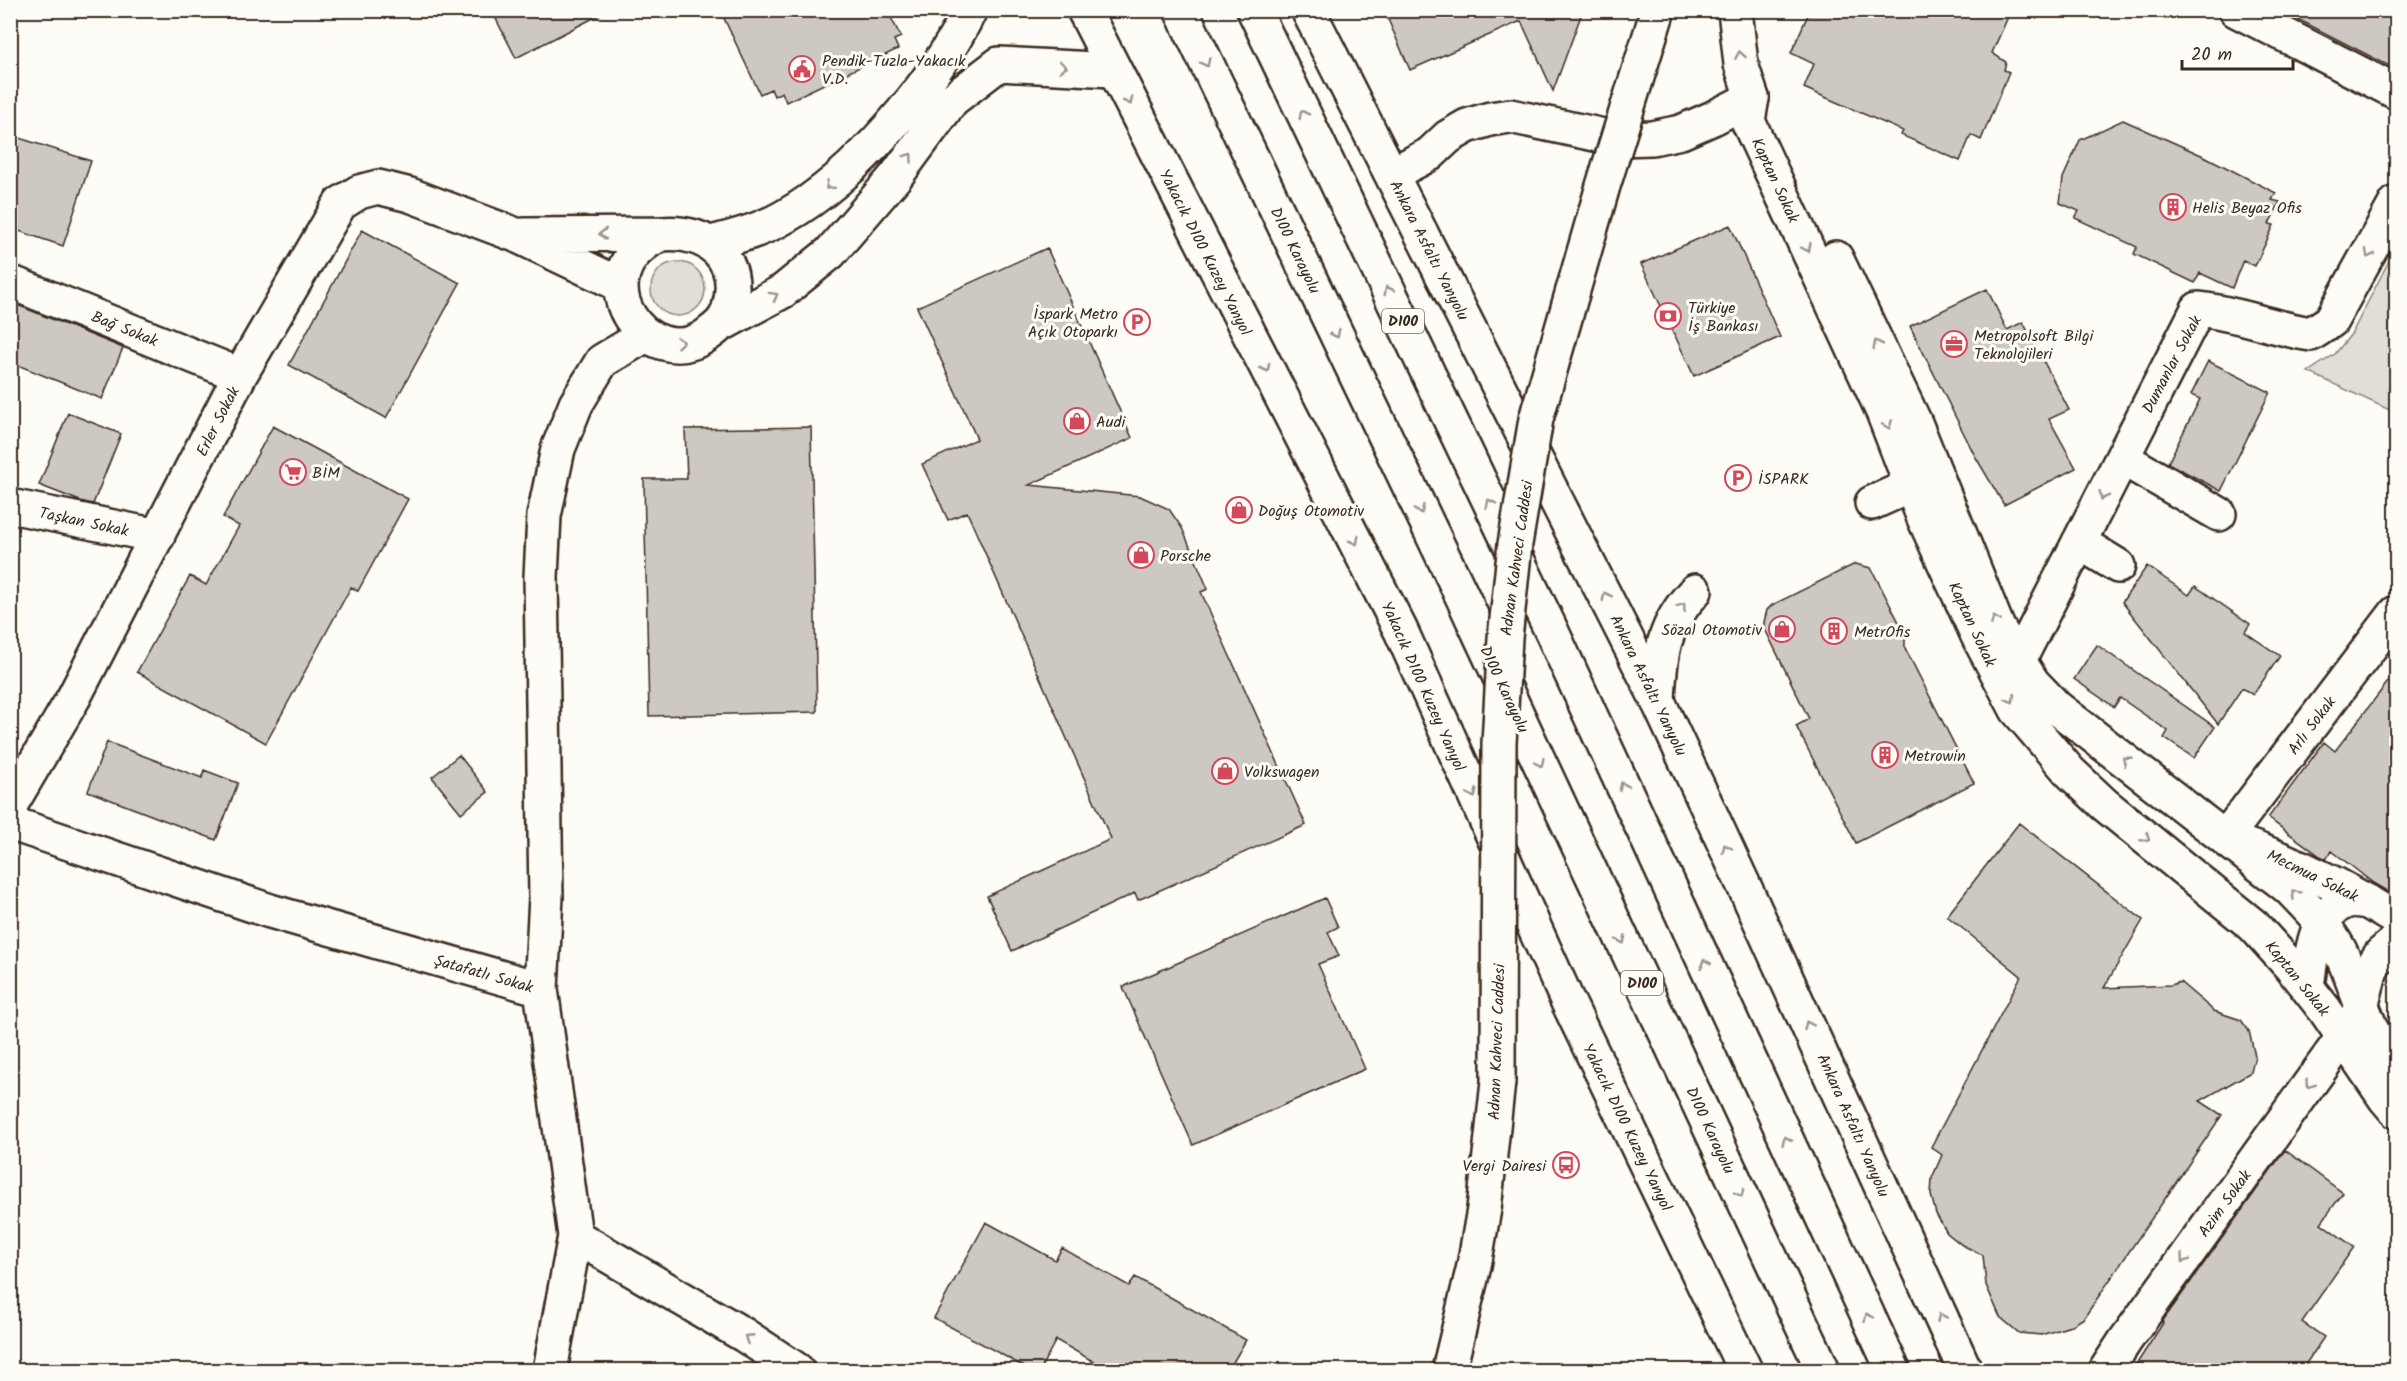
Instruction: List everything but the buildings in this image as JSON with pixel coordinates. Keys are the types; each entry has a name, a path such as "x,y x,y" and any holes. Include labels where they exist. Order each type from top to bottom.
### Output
{"main road":[{"path":"711,243 742,235 783,218 817,197 894,122 938,67 970,10"},
{"name":"Yakacık D100 Kuzey Yanyol","path":"1084,10 1401,631 1567,1000 1746,1371"},
{"name":"D100 Karayolu","path":"1181,10 1467,607 1823,1371"},
{"name":"D100","path":"1254,10 1557,643 1893,1371"},
{"name":"Ankara Asfaltı Yanyolu","path":"1308,10 1658,701 1965,1371"},
{"name":"Adnan Kahveci Caddesi","path":"1449,1371 1474,1266 1484,1209 1498,1082 1499,743 1506,627 1515,544 1536,419 1603,186 1658,10"},
{"path":"1392,174 1430,154 1448,137 1467,126 1490,119 1510,116 1618,139 1652,138 1692,127 1752,98 1741,64 1735,10"},
{"path":"2236,10 2397,92"},
{"path":"661,234 646,241 633,253 624,268 621,285 624,305 632,322 646,335 665,343 684,344 702,338 722,324 783,291 830,253 896,176 952,100 999,64 1113,69"},
{"name":"Kaptan Sokak","path":"1752,98 1748,121 1883,412 1923,516 1979,638 2017,710 2070,772 2128,824 2254,926 2307,987 2347,1022 2372,1031 2397,1071"},
{"name":"Kaptan Sokak","path":"1752,98 1768,114 1915,423 1998,628 2018,662 2033,684 2056,707 2289,888 2322,924 2338,947 2347,1022 2385,1098 2397,1111"},
{"name":"Erler Sokak","path":"10,807 74,697 240,375 340,204 359,192 378,188 410,195 516,235 621,285"},
{"name":"Dumanlar Sokak","path":"2018,662 2198,309 2228,312 2311,334 2331,321 2397,203"},
{"path":"516,235 678,232 695,235 711,243 723,256 730,272 733,290 729,310 722,324"},
{"name":"Bağ Sokak","path":"10,282 240,375"},
{"path":"541,989 546,897 541,577 544,516 558,449 576,404 602,361 646,335"},
{"path":"2122,458 2219,514"},
{"path":"1872,503 1912,485"},
{"name":"Taşkan Sokak","path":"10,506 158,536"},
{"path":"2079,542 2118,566"},
{"path":"1658,701 1660,658 1666,634 1684,602 1695,591"},
{"name":"Arlı Sokak","path":"2225,838 2397,612"},
{"name":"Şatafatlı Sokak","path":"10,824 270,910 541,989 575,1236 550,1371"},
{"name":"Mecmua Sokak","path":"2225,838 2270,853 2397,919"},
{"path":"2307,987 2312,953 2322,924 2330,912 2347,901 2368,902"},
{"path":"2347,1022 2371,969 2381,954 2397,941"},
{"name":"Azim Sokak","path":"2106,1371 2124,1341 2347,1022"},
{"path":"575,1236 744,1335 797,1371"}],"shaded area":[{"path":"2396,247 2396,413 2308,372 2335,354 2352,333"},
{"path":"673,262 683,262 693,266 701,274 705,289 701,304 693,312 683,316 673,316 663,312 655,304 651,294 651,284 655,274 663,266"}],"place":[{"name":"Pendik-Tuzla-Yakacık V.D.","path":"802,69"},
{"name":"Helis Beyaz Ofis","path":"2173,207"},
{"name":"Türkiye İş Bankası","path":"1668,316"},
{"name":"İspark Metro Açık Otoparkı","path":"1137,322"},
{"name":"Metropolsoft Bilgi Teknolojileri","path":"1954,344"},
{"name":"Audi","path":"1077,421"},
{"name":"BİM","path":"293,472"},
{"name":"İSPARK","path":"1738,478"},
{"name":"Doğuş Otomotiv","path":"1239,510"},
{"name":"Porsche","path":"1141,555"},
{"name":"Sözal Otomotiv","path":"1782,629"},
{"name":"MetrOfis","path":"1834,631"},
{"name":"Metrowin","path":"1885,755"},
{"name":"Volkswagen","path":"1225,771"},
{"name":"Vergi Dairesi","path":"1566,1165"}]}
